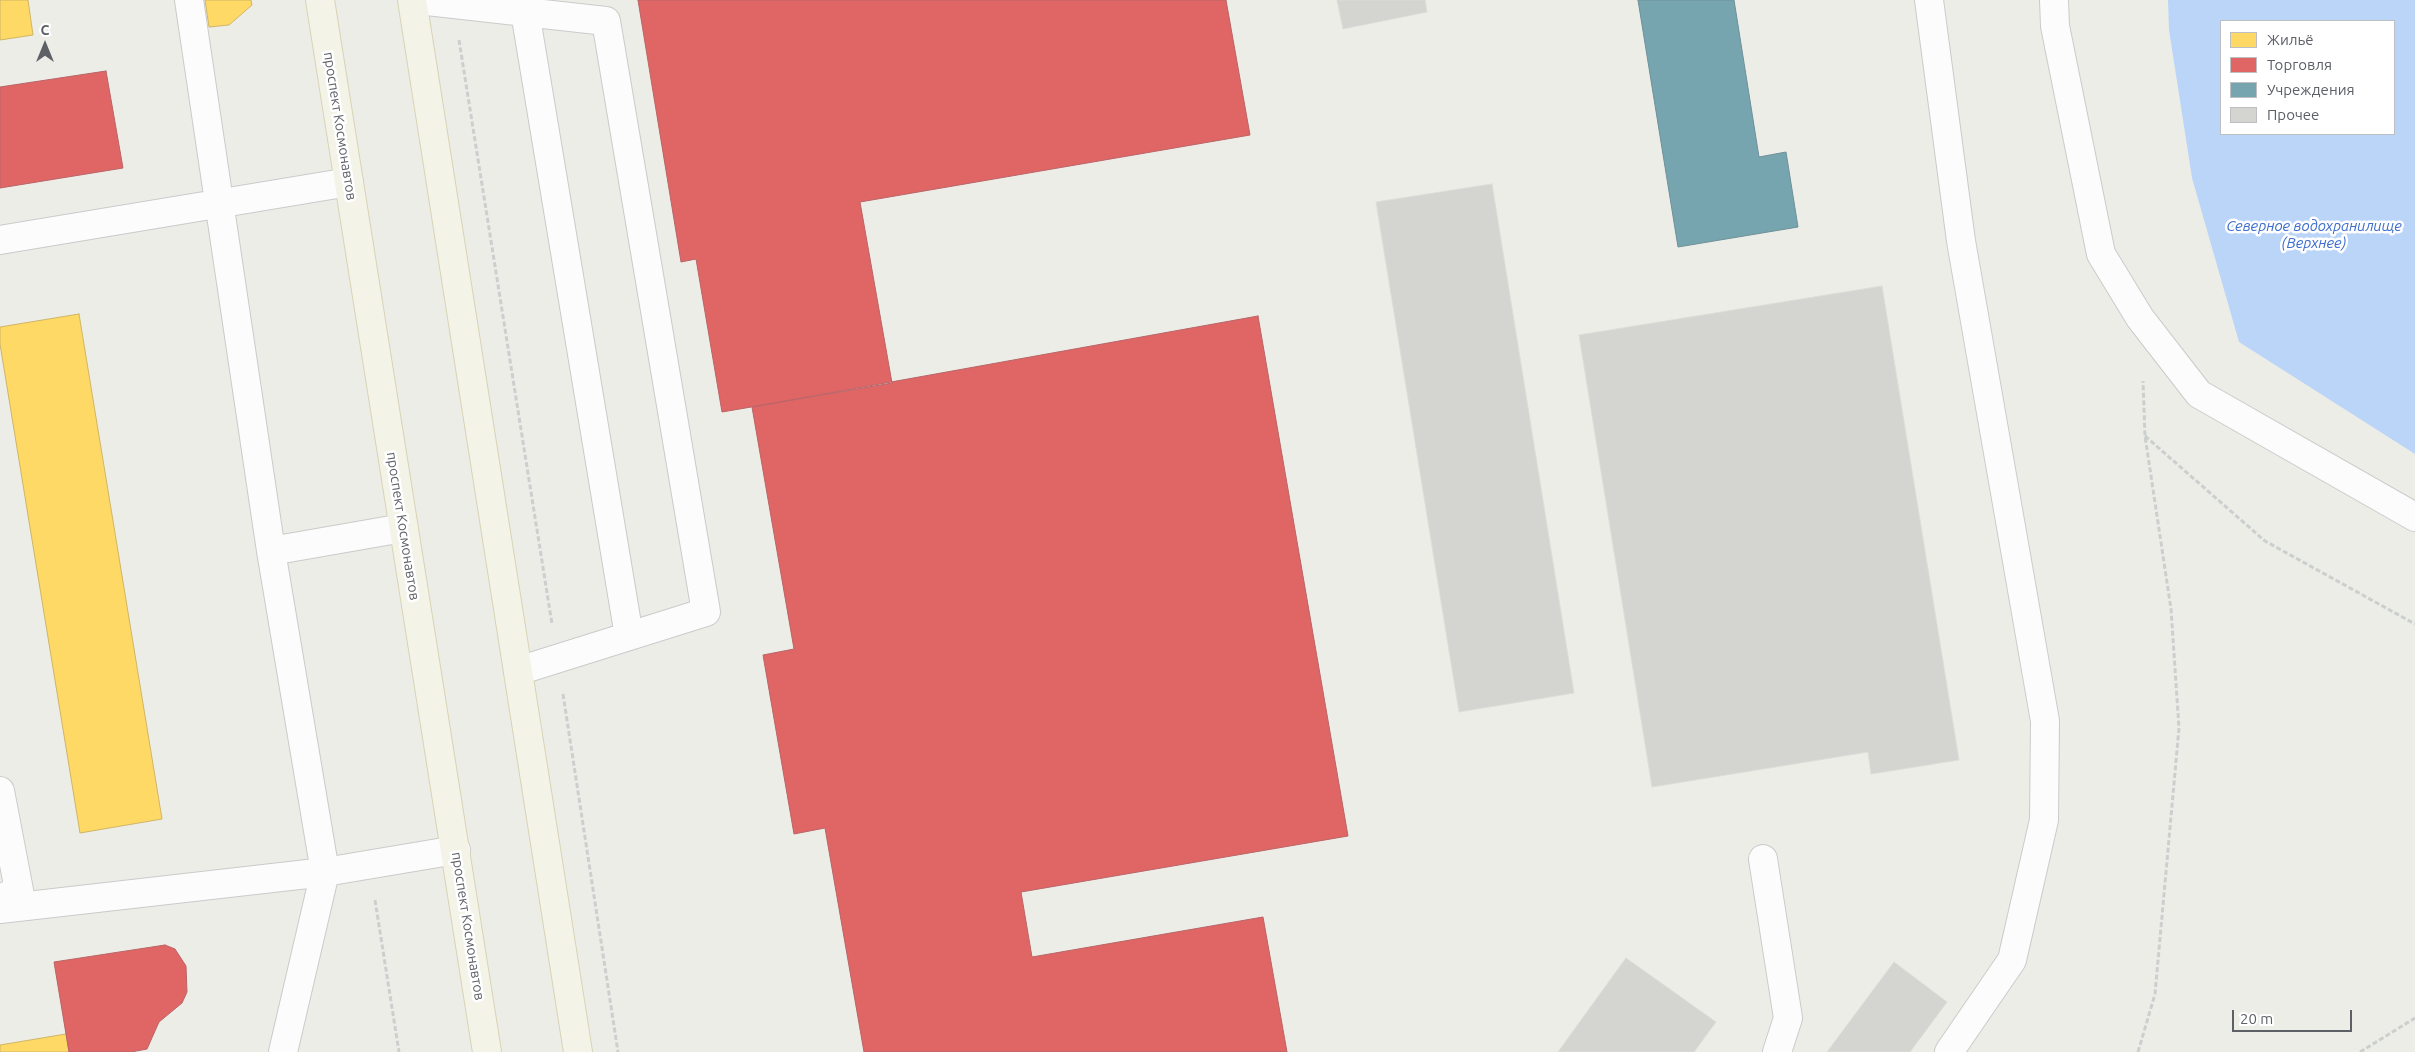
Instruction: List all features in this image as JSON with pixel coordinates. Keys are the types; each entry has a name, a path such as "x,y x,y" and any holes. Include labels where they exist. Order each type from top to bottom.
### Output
{"main road":[{"name":"проспект Космонавтов","path":"320,0 487,1052"},
{"path":"412,0 578,1052"}],"street":[{"path":"189,0 271,551 325,872 283,1052"},
{"path":"418,0 606,21 706,612 518,671"},
{"path":"1929,0 1961,240 2045,721 2044,820 2012,960 1949,1052"},
{"path":"2054,0 2055,26 2101,254 2140,318 2199,394 2415,516"},
{"path":"525,12 629,636"},
{"path":"0,240 220,205 349,182"},
{"path":"271,551 403,528"},
{"path":"0,791 7,902 325,872 456,850"},
{"path":"1762,859 1788,1018 1777,1052"}],"path":[{"path":"453,4 558,658 618,1052"},
{"path":"2138,1052 2155,994 2179,728 2171,609 2145,436 2142,377"},
{"path":"2145,436 2266,541 2415,624"},
{"path":"369,865 399,1052"},
{"path":"2360,1052 2415,1018"}],"water":[{"name":"Северное водохранилище (Верхнее)","path":"2168,0 2415,0 2415,454 2239,342 2192,178 2169,30"}],"building: Жильё":[{"path":"0,0 28,0 33,35 0,40"},
{"path":"205,0 251,0 252,5 229,25 209,27"},
{"path":"79,314 162,819 80,833 0,344 0,327"},
{"path":"66,1034 69,1052 0,1052 0,1045"}],"building: Торговля":[{"path":"638,0 1226,0 1250,135 860,202 892,383 722,412 696,259 681,262"},
{"path":"106,71 123,168 0,188 0,87"},
{"path":"1258,316 1348,836 1021,892 1032,957 1263,917 1287,1052 864,1052 825,828 794,834 763,655 794,649 752,407"},
{"path":"165,945 175,949 186,966 187,992 182,1003 159,1022 147,1049 131,1052 69,1052 54,962"}],"building: Учреждения":[{"path":"1638,0 1734,0 1759,157 1786,152 1798,227 1678,247"}],"building: Прочее":[{"path":"1337,0 1425,0 1427,12 1343,29"},
{"path":"1492,184 1574,693 1459,712 1376,202"},
{"path":"1882,286 1959,760 1871,774 1868,752 1652,787 1579,335"},
{"path":"1626,958 1716,1022 1694,1052 1558,1052"},
{"path":"1894,962 1947,1002 1910,1052 1827,1052"}]}
